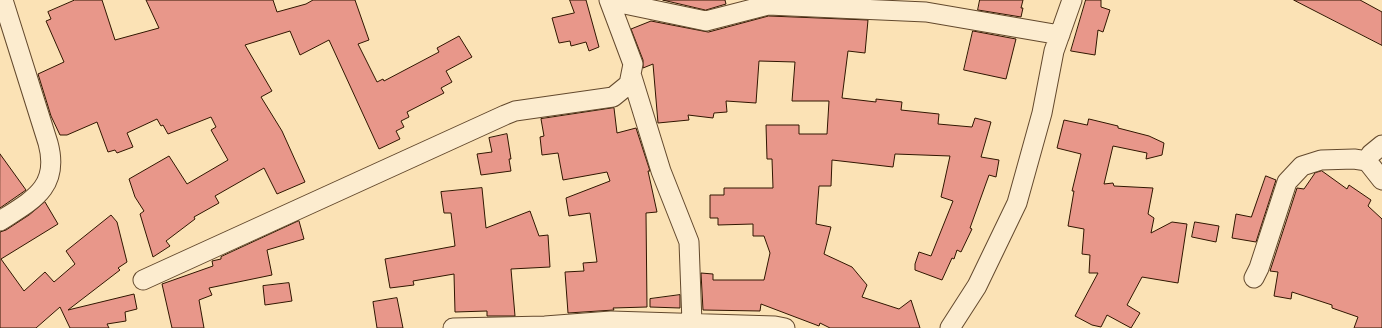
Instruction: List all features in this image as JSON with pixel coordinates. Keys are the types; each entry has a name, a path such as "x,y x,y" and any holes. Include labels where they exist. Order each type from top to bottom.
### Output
{"street":[{"path":"610,0 706,21 768,5 926,12 1060,35"},
{"path":"143,280 515,111 613,97 629,84 632,76 633,64 610,0"},
{"path":"950,328 977,286 1017,203 1042,113 1054,51 1072,0"},
{"path":"0,221 26,205 35,196 49,178 52,167 48,143 6,25 7,1"},
{"path":"632,76 661,171 689,242 692,323"},
{"path":"1367,161 1371,154 1382,145"},
{"path":"1254,278 1259,268 1287,182 1302,166 1321,160 1354,159 1367,161 1382,180"},
{"path":"453,328 545,326 611,321 775,326 785,328"}],"building":[{"path":"75,0 102,0 115,40 159,28 146,0 273,0 277,12 306,4 313,0 355,0 369,40 358,44 377,82 383,79 384,81 439,52 437,48 459,36 472,57 446,71 452,82 441,88 444,93 407,112 409,117 401,121 404,127 396,131 400,139 379,149 329,40 300,55 290,31 245,45 272,91 261,97 282,131 305,182 277,194 264,168 215,196 219,203 194,217 195,219 166,241 170,246 153,257 140,214 144,211 135,197 129,179 169,156 187,184 228,160 211,130 216,127 211,117 168,134 163,125 161,126 157,119 127,133 133,147 117,153 115,150 108,152 97,122 67,135 60,135 51,116 38,74 64,62 46,21 51,19 48,12"},
{"path":"570,0 586,0 599,47 589,51 586,42 571,46 570,41 559,43 552,18 574,13"},
{"path":"663,0 725,0 726,4 706,10"},
{"path":"980,0 1023,0 1021,17 978,10"},
{"path":"1086,0 1101,0 1101,7 1110,10 1103,32 1098,30 1095,55 1071,51"},
{"path":"1294,0 1360,0 1382,12 1382,45"},
{"path":"769,16 868,20 865,53 848,51 842,98 876,102 876,99 902,102 901,110 939,114 938,124 972,127 975,118 991,122 981,157 999,160 996,177 989,175 970,228 972,229 961,252 957,250 954,259 952,258 942,280 915,270 915,264 919,252 931,256 953,201 941,197 950,156 895,154 893,167 832,160 831,186 819,186 816,224 831,227 824,254 852,267 867,285 862,297 899,309 911,300 920,328 830,328 820,323 819,326 761,304 760,311 703,310 701,273 713,274 713,280 764,280 770,253 764,236 753,236 753,224 718,225 718,218 710,218 710,195 724,195 724,188 773,188 772,159 767,159 766,125 799,125 799,134 827,134 829,101 792,101 795,62 759,61 756,103 726,101 727,112 714,113 713,118 688,115 689,120 658,123 653,64 643,68 643,60 631,29 651,21 708,32"},
{"path":"973,31 1016,39 1006,79 964,70"},
{"path":"614,108 617,133 636,128 650,171 648,171 657,212 646,213 647,307 613,308 614,310 568,313 565,272 584,271 583,263 597,262 590,213 569,216 566,198 610,181 607,172 563,180 558,153 542,155 540,137 544,136 541,119"},
{"path":"1089,119 1118,126 1118,128 1149,136 1164,143 1162,155 1146,159 1147,153 1113,146 1104,184 1113,183 1114,186 1153,188 1148,214 1154,218 1151,233 1172,222 1187,224 1178,283 1142,277 1127,305 1140,313 1131,328 1107,315 1101,327 1092,325 1075,316 1098,273 1089,273 1090,255 1082,254 1084,229 1068,226 1074,191 1072,191 1081,154 1057,148 1064,120 1087,125"},
{"path":"507,134 511,159 509,159 511,171 481,175 477,154 492,152 489,138"},
{"path":"0,154 26,190 0,208"},
{"path":"1322,171 1347,189 1349,185 1371,200 1368,206 1382,219 1382,328 1354,328 1358,317 1332,308 1332,305 1292,292 1291,299 1274,296 1278,272 1270,271 1297,188 1304,189 1315,173"},
{"path":"1266,176 1276,180 1256,242 1232,238 1236,214 1251,217"},
{"path":"482,188 486,228 530,211 539,236 548,235 550,267 511,269 515,316 487,316 487,311 455,312 454,274 413,281 414,285 390,288 385,259 455,246 451,213 444,213 441,192"},
{"path":"45,202 58,224 1,259 24,291 45,272 54,282 75,264 66,251 111,215 117,222 127,262 118,268 120,270 68,310 134,294 137,309 125,312 126,321 107,324 109,328 70,328 60,307 36,328 0,328 0,232 6,230 29,215"},
{"path":"299,221 304,239 267,250 272,275 209,288 212,295 199,300 204,328 172,328 162,284 213,266 212,261 221,259 221,257"},
{"path":"1195,222 1219,226 1216,242 1192,237"},
{"path":"289,283 292,301 265,305 263,286"},
{"path":"680,295 680,308 650,307 650,299"},
{"path":"397,298 403,328 377,328 373,302"}]}
